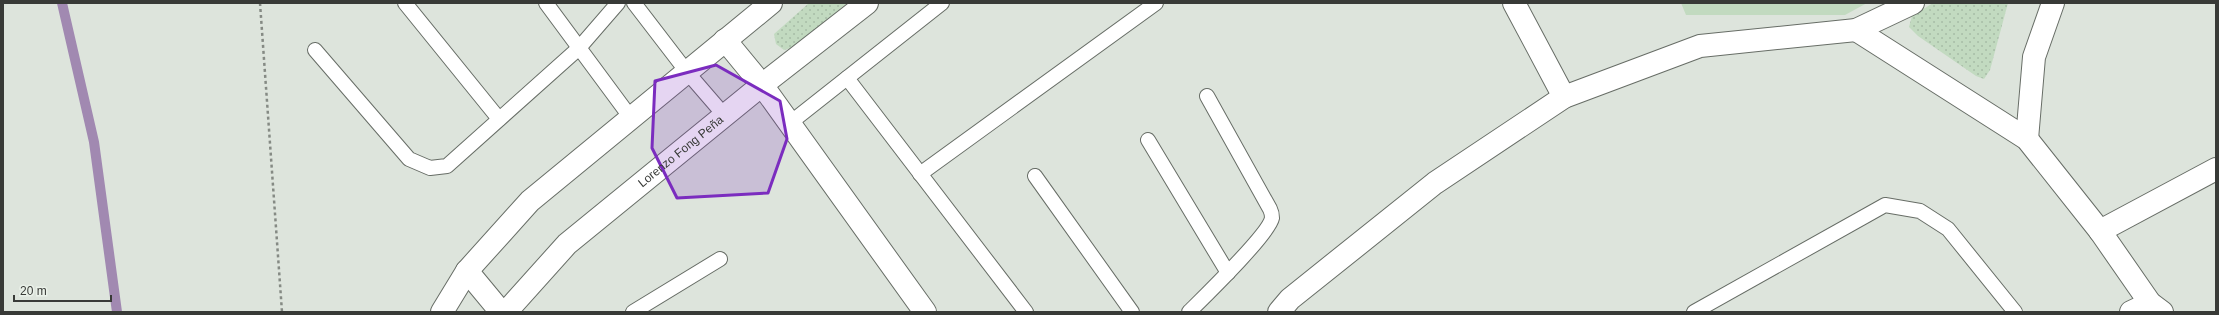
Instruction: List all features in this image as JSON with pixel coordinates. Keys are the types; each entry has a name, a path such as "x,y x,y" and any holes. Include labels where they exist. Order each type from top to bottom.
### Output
{"street":[{"path":"442,312 467,271 530,201 771,3"},
{"name":"Lorenzo Fong Peña","path":"506,312 567,244 762,85 867,3"},
{"path":"1514,3 1564,97"},
{"path":"1279,312 1290,299 1434,183 1564,97 1700,46 1856,30 1913,3"},
{"path":"2027,139 2034,57 2053,3"},
{"path":"1856,30 2027,139 2100,231 2148,309"},
{"path":"725,40 762,85 790,123 925,312"},
{"path":"2100,231 2216,169"},
{"path":"467,271 501,312"}],"lane":[{"path":"404,3 499,119"},
{"path":"546,3 631,118"},
{"path":"315,50 409,159 430,168 447,166 580,48 618,3"},
{"path":"634,3 687,72 725,116"},
{"path":"790,123 942,3"},
{"path":"920,174 1156,3"},
{"path":"847,78 1026,312"},
{"path":"1188,312 1228,273 1267,228 1272,218 1270,209 1207,96"},
{"path":"1148,140 1228,273"},
{"path":"1035,176 1132,312"},
{"path":"1694,312 1885,205 1920,211 1948,229 2015,312"},
{"path":"633,312 720,259"}],"path":[{"path":"260,3 282,312"}],"highlighted area":[{"path":"716,65 780,101 787,139 768,193 677,198 652,148 655,81"}],"green space":[{"path":"809,3 847,3 794,47 784,50 776,44 774,34"},
{"path":"1681,3 1867,3 1845,15 1686,15"},
{"path":"1933,3 2008,3 1990,70 1984,79 1976,76 1918,36 1909,27 1912,16"}],"waterway":[{"path":"62,3 94,142 117,312"}]}
